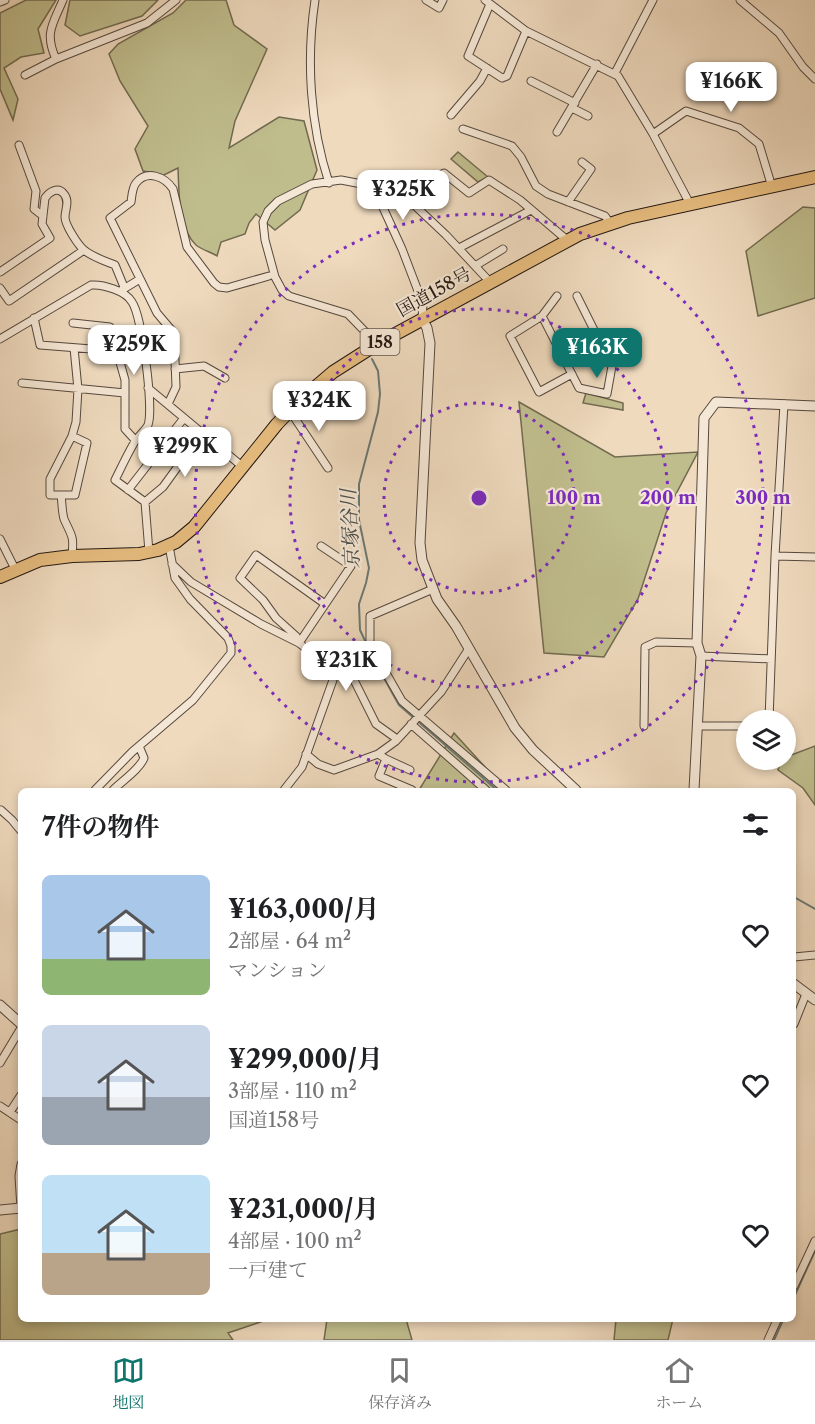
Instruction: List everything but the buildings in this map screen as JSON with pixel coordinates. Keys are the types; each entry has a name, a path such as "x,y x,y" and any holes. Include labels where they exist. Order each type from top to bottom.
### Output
{"highway":[{"name":"国道158号","path":"0,577 40,560 149,552 169,546 189,533 290,411 333,372 376,344 567,240 610,223 815,177"}],"street":[{"path":"0,2 5,0"},
{"path":"56,59 52,51 50,33 52,21 63,0"},
{"path":"25,75 56,59 147,23 176,0"},
{"path":"315,0 310,87 323,164 329,183"},
{"path":"426,0 439,8 443,0"},
{"path":"615,73 653,0"},
{"path":"740,0 779,33 803,67 815,79"},
{"path":"526,31 507,76 502,78 468,56 488,2 526,31 615,73 653,134 690,204"},
{"path":"557,132 597,64"},
{"path":"451,115 480,81 487,68"},
{"path":"531,81 588,116"},
{"path":"653,134 686,111 739,128 759,144 772,187"},
{"path":"463,129 512,146 521,157 536,186 548,194 605,216 610,223"},
{"path":"19,145 36,192 34,209 43,216"},
{"path":"568,202 591,169 582,162"},
{"path":"490,282 459,248 411,202 428,182 444,173 469,193 489,180 531,210 567,240"},
{"path":"168,404 176,387 174,333 157,313 110,218 131,202 135,184 144,177 153,176 165,179 173,189 187,247 219,287 227,288 269,276"},
{"path":"376,344 348,314 289,296 282,291 275,277 263,228 268,211 278,201 312,184 341,180 374,188 402,249 423,304 422,319 427,328 430,343 420,543 422,560 433,589 522,738 574,788"},
{"path":"0,272 50,238 42,224 46,196 53,191 61,191 67,200 66,224 84,250 114,265 122,290 134,303 141,334 148,388 148,424 135,440 115,480 146,502"},
{"path":"459,248 531,210"},
{"path":"475,266 503,249"},
{"path":"0,288 9,301 84,250"},
{"path":"0,339 91,285 122,290 140,279"},
{"path":"557,296 542,316 510,336 538,392 572,374"},
{"path":"542,316 579,388 607,394 612,366 577,297"},
{"path":"34,318 40,345 117,351"},
{"path":"73,323 110,327 125,380 125,429 135,440"},
{"path":"72,436 87,443 75,495 50,495 50,479 72,436 77,416 78,389 74,348"},
{"path":"175,369 204,366 225,378"},
{"path":"22,383 125,393"},
{"path":"148,388 243,466"},
{"path":"694,788 701,656 697,643 704,418 716,402 815,406"},
{"path":"769,710 784,404"},
{"path":"290,411 328,468"},
{"path":"128,490 184,418"},
{"path":"146,502 163,487 202,433"},
{"path":"61,495 64,518 70,526 73,538 72,556"},
{"path":"146,502 149,552"},
{"path":"0,539 15,569"},
{"path":"97,788 139,746 193,700 231,653 228,638 179,585 174,575 169,546"},
{"path":"299,643 351,566 321,546"},
{"path":"299,643 296,636 276,618 263,600 240,578 256,555 325,604"},
{"path":"775,556 815,557"},
{"path":"172,564 191,582 261,624 299,643 330,666 334,675 306,754 298,774 286,788"},
{"path":"433,589 370,615 370,645 415,719 484,788"},
{"path":"644,726 645,648 656,642 697,643"},
{"path":"306,754 318,764 334,770 378,754 397,739 441,692 468,650"},
{"path":"375,653 347,666 376,724 397,739"},
{"path":"701,656 771,659"},
{"path":"415,719 503,788"},
{"path":"697,726 736,726"},
{"path":"115,788 141,765 144,758 139,746"},
{"path":"378,754 410,770"},
{"path":"386,759 379,776 407,788"},
{"path":"0,810 18,827"},
{"path":"796,957 815,955"},
{"path":"796,986 815,1000"},
{"path":"796,1019 806,994"},
{"path":"0,1005 18,1023"},
{"path":"0,1063 18,1031"},
{"path":"10,1112 18,1100"},
{"path":"0,1106 18,1118"},
{"path":"0,1210 18,1208"},
{"path":"796,1282 815,1241"},
{"path":"768,1340 776,1322"}],"shaded area":[{"path":"26,0 56,0 38,29 44,53 21,57 4,68 18,99 13,120 0,89 0,13"},
{"path":"70,0 158,0 142,16 80,36 65,25"},
{"path":"186,0 226,0 234,25 267,49 235,121 229,148 279,117 304,121 317,170 300,210 275,230 256,214 245,234 221,242 217,256 196,245 186,229 181,209 178,168 164,175 143,171 135,149 148,126 120,81 109,54 118,44 173,13"},
{"path":"458,152 488,177 478,182 451,159"},
{"path":"803,207 815,208 815,298 758,316 746,251"},
{"path":"586,393 623,403 623,410 583,403"},
{"path":"519,402 615,457 698,452 666,513 638,599 604,657 544,653"},
{"path":"454,733 504,788 420,788"},
{"path":"815,746 815,805 803,788 778,770 796,770 796,753"},
{"path":"18,1230 18,1322 260,1322 228,1333 233,1340 0,1340 0,1234"},
{"path":"327,1322 407,1322 412,1340 324,1340"},
{"path":"616,1322 672,1322 668,1340 614,1340"}],"waterway":[{"name":"京塚谷川","path":"372,359 378,371 380,394 378,412 359,484 359,520 369,568 359,604 360,630 399,705 495,788"},
{"name":"京塚谷川","path":"796,898 815,909"},
{"name":"京塚谷川","path":"796,1293 815,1251"},
{"name":"京塚谷川","path":"774,1340 782,1322"}]}
